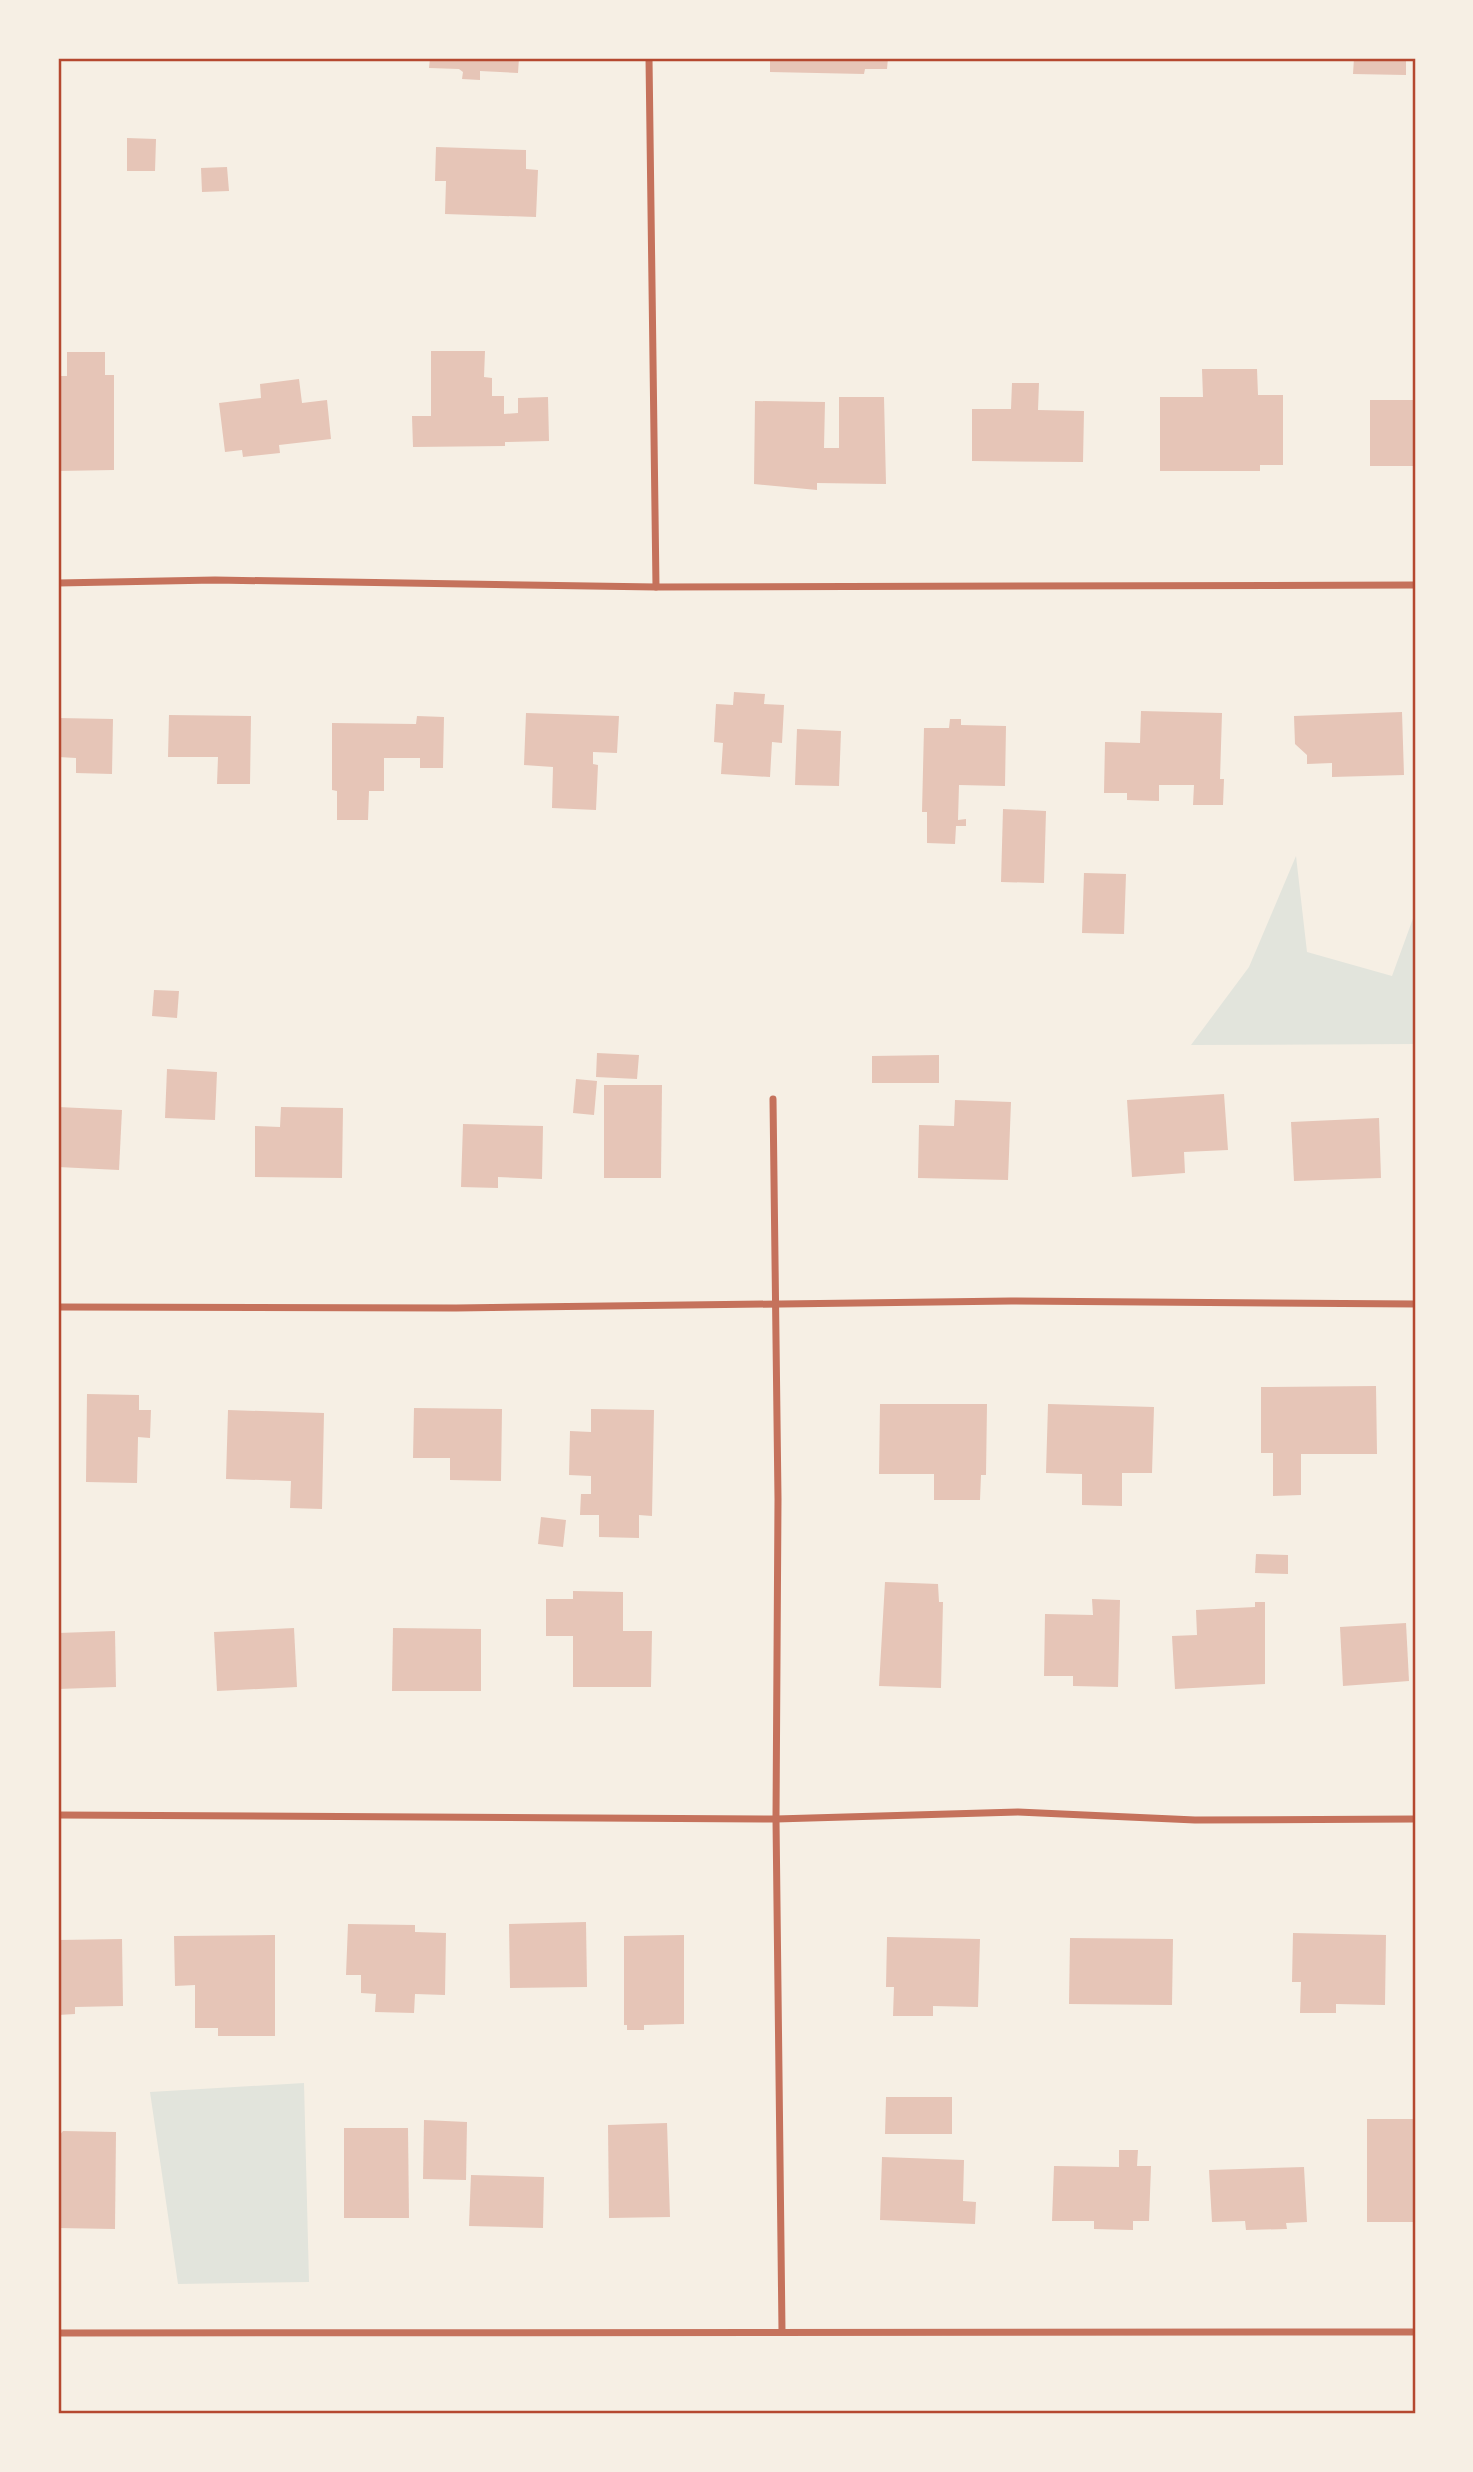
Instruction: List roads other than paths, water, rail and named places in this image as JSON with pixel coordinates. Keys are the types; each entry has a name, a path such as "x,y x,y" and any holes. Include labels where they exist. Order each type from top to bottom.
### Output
{"street":[{"path":"649,58 656,587"},
{"path":"58,583 215,580 656,587 1415,584"},
{"path":"773,1099 777,1306 776,1819 782,2331"},
{"path":"58,1307 777,1306 1012,1301 1415,1304"},
{"path":"58,1815 776,1819 1018,1812 1195,1820 1415,1819"},
{"path":"58,2333 1415,2332"}]}
